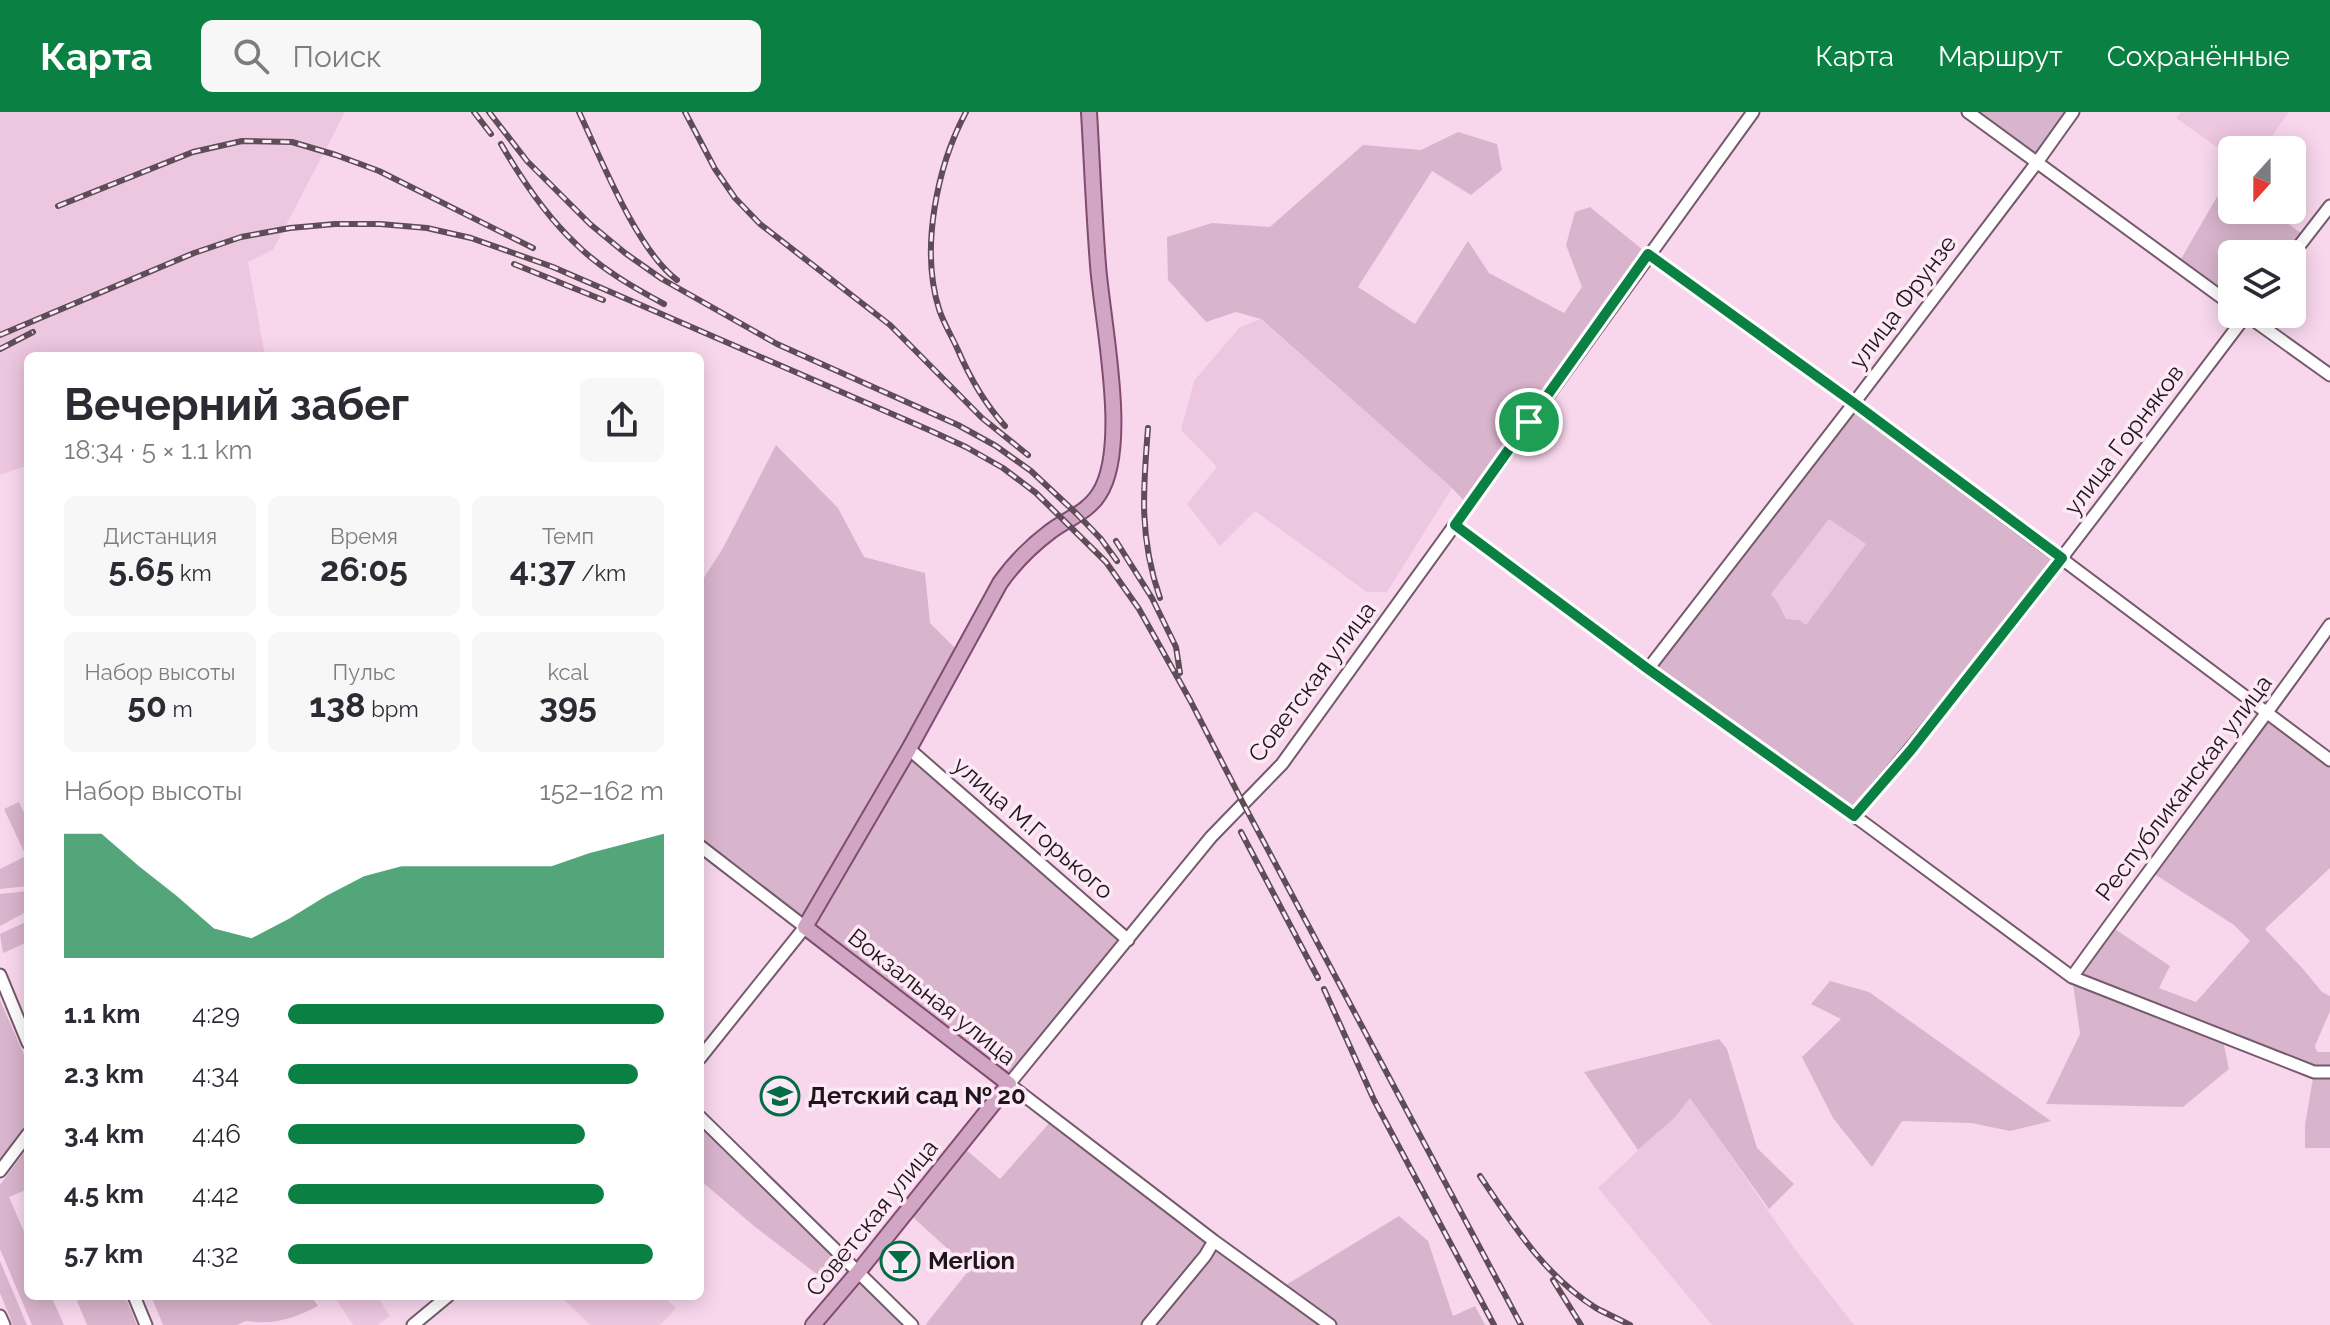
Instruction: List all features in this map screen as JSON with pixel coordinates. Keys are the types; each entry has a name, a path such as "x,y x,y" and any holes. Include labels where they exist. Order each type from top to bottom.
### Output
{"main road":[{"path":"805,927 1008,571 1050,532 1087,508 1099,495 1109,468 1113,399 1098,265 1089,112"},
{"name":"Вокзальная улица","path":"805,927 1009,1084"},
{"name":"Советская улица","path":"813,1325 1009,1084"}],"street":[{"name":"Советская улица","path":"1009,1084 1211,837 1282,764 1753,112"},
{"path":"1968,112 2218,295"},
{"name":"улица Фрунзе","path":"1648,669 1854,403 2073,112"},
{"path":"2304,240 2330,206"},
{"path":"1648,254 1854,403 2330,760"},
{"name":"улица Горняков","path":"1854,816 1911,750 2062,558 2235,328"},
{"path":"2265,328 2330,375"},
{"path":"1455,525 2072,977 2314,1072 2330,1072"},
{"name":"Республиканская улица","path":"2072,977 2148,870 2268,714 2330,625"},
{"name":"улица М.Горького","path":"909,749 1128,940"},
{"name":"Вокзальная улица","path":"704,849 805,927"},
{"path":"704,1053 805,927"},
{"path":"0,975 24,1033"},
{"name":"Вокзальная улица","path":"1009,1084 1214,1241 1330,1325"},
{"path":"704,1121 912,1325"},
{"path":"0,1171 24,1139"},
{"path":"1148,1325 1214,1241"},
{"path":"136,1300 146,1325"},
{"path":"413,1325 443,1300"},
{"path":"0,1316 4,1325"}],"shaded area":[{"path":"0,112 345,112 273,250 248,262 264,352 24,352 24,466 0,475"},
{"path":"1968,112 2073,112 2038,161"},
{"path":"2181,112 2289,112 2272,136 2218,136 2218,148 2176,118"},
{"path":"1458,132 1497,144 1502,170 1471,195 1432,171 1358,287 1415,324 1468,241 1489,273 1564,313 1582,287 1566,245 1575,212 1590,207 1648,254 1469,506 1261,319 1236,312 1206,322 1168,280 1167,237 1212,223 1270,227 1363,145 1421,150"},
{"path":"2218,195 2218,224 2289,224 2306,237 2304,240 2218,240 2218,294 2178,264"},
{"path":"1260,319 1452,488 1387,592 1367,592 1255,511 1220,546 1187,504 1217,467 1181,430 1194,381 1239,328"},
{"path":"1854,403 2062,558 1854,816 1648,669","holes":["1829,519 1866,544 1806,625 1800,620 1786,619 1771,594"]},
{"path":"776,445 838,508 864,557 925,573 930,623 961,654 910,749 1128,940 1009,1084 704,849 704,578 723,548"},
{"path":"1829,518 1866,544 1806,625 1800,620 1786,619 1770,595"},
{"path":"2268,714 2330,760 2330,868 2265,929 2322,992 2330,996 2330,1011 2315,1046 2317,1052 2330,1052 2330,1148 2305,1148 2305,1125 2314,1072 2222,1036 2229,1069 2183,1107 2046,1104 2080,1034 2072,977 2109,925 2170,966 2159,988 2196,1002 2250,941 2234,925 2148,870"},
{"path":"19,802 24,813 24,852 4,809"},
{"path":"24,857 24,886 0,889 0,869"},
{"path":"24,891 24,913 0,926 0,894"},
{"path":"24,923 24,944 3,953 0,934"},
{"path":"1830,981 1869,992 2051,1121 2010,1131 1971,1123 1902,1121 1872,1167 1833,1118 1802,1057 1841,1019 1811,1004"},
{"path":"0,1000 24,1055 24,1128 0,1159"},
{"path":"1719,1039 1727,1049 1757,1148 1794,1184 1769,1209 1690,1098 1675,1117 1638,1150 1584,1072"},
{"path":"1690,1097 1794,1248 1854,1325 1712,1325 1598,1188 1674,1117"},
{"path":"1052,1120 1281,1288 1399,1216 1428,1241 1453,1316 1475,1306 1485,1325 927,1325 970,1269 906,1211 963,1147 1000,1179"},
{"path":"704,1127 847,1264 831,1285 704,1183"},
{"path":"24,1152 24,1191 9,1197 24,1232 24,1300 53,1300 64,1325 32,1325 0,1249 0,1185"},
{"path":"0,1261 27,1325 13,1325 0,1293"},
{"path":"859,1271 906,1325 811,1325"},
{"path":"77,1300 127,1300 137,1325 87,1325"},
{"path":"153,1300 314,1300 318,1306 291,1318 275,1321 246,1321 237,1325 163,1325"},
{"path":"337,1300 380,1300 390,1316 378,1325 353,1325"},
{"path":"564,1300 667,1300 676,1308 660,1325 590,1325"}],"railway":[{"path":"474,112 491,134"},
{"path":"489,112 527,161 590,224 625,253 662,279 777,344 958,425 996,446 1031,471 1077,514 1117,561"},
{"path":"579,112 634,226 662,266 677,280"},
{"path":"685,112 715,169 735,198 760,224 890,325 982,418 1028,455"},
{"path":"966,112 947,157 934,208 931,260 934,286 941,314 967,369 984,399 1005,426"},
{"path":"58,206 193,152 242,141 292,142 379,171 533,248"},
{"path":"501,144 535,197 576,244 607,269 664,304"},
{"path":"0,335 194,253 241,237 335,224 427,228 471,238 553,267 929,430 1003,468 1036,493 1106,562 1139,609 1521,1325"},
{"path":"514,264 603,300"},
{"path":"0,349 33,332"},
{"path":"1148,428 1144,514 1149,555 1160,598"},
{"path":"1116,541 1152,598 1176,647 1180,673"},
{"path":"1241,832 1318,978"},
{"path":"1324,989 1374,1100 1494,1325"},
{"path":"1480,1176 1531,1248 1561,1281 1596,1308 1630,1325"},
{"path":"1553,1280 1581,1325"}],"place":[{"name":"Детский сад № 20","path":"780,1096"},
{"name":"Merlion","path":"900,1261"}],"route":[{"path":"1648,254 2062,558 1911,750 1854,816 1648,669 1455,525 1529,422 1648,254"}]}
